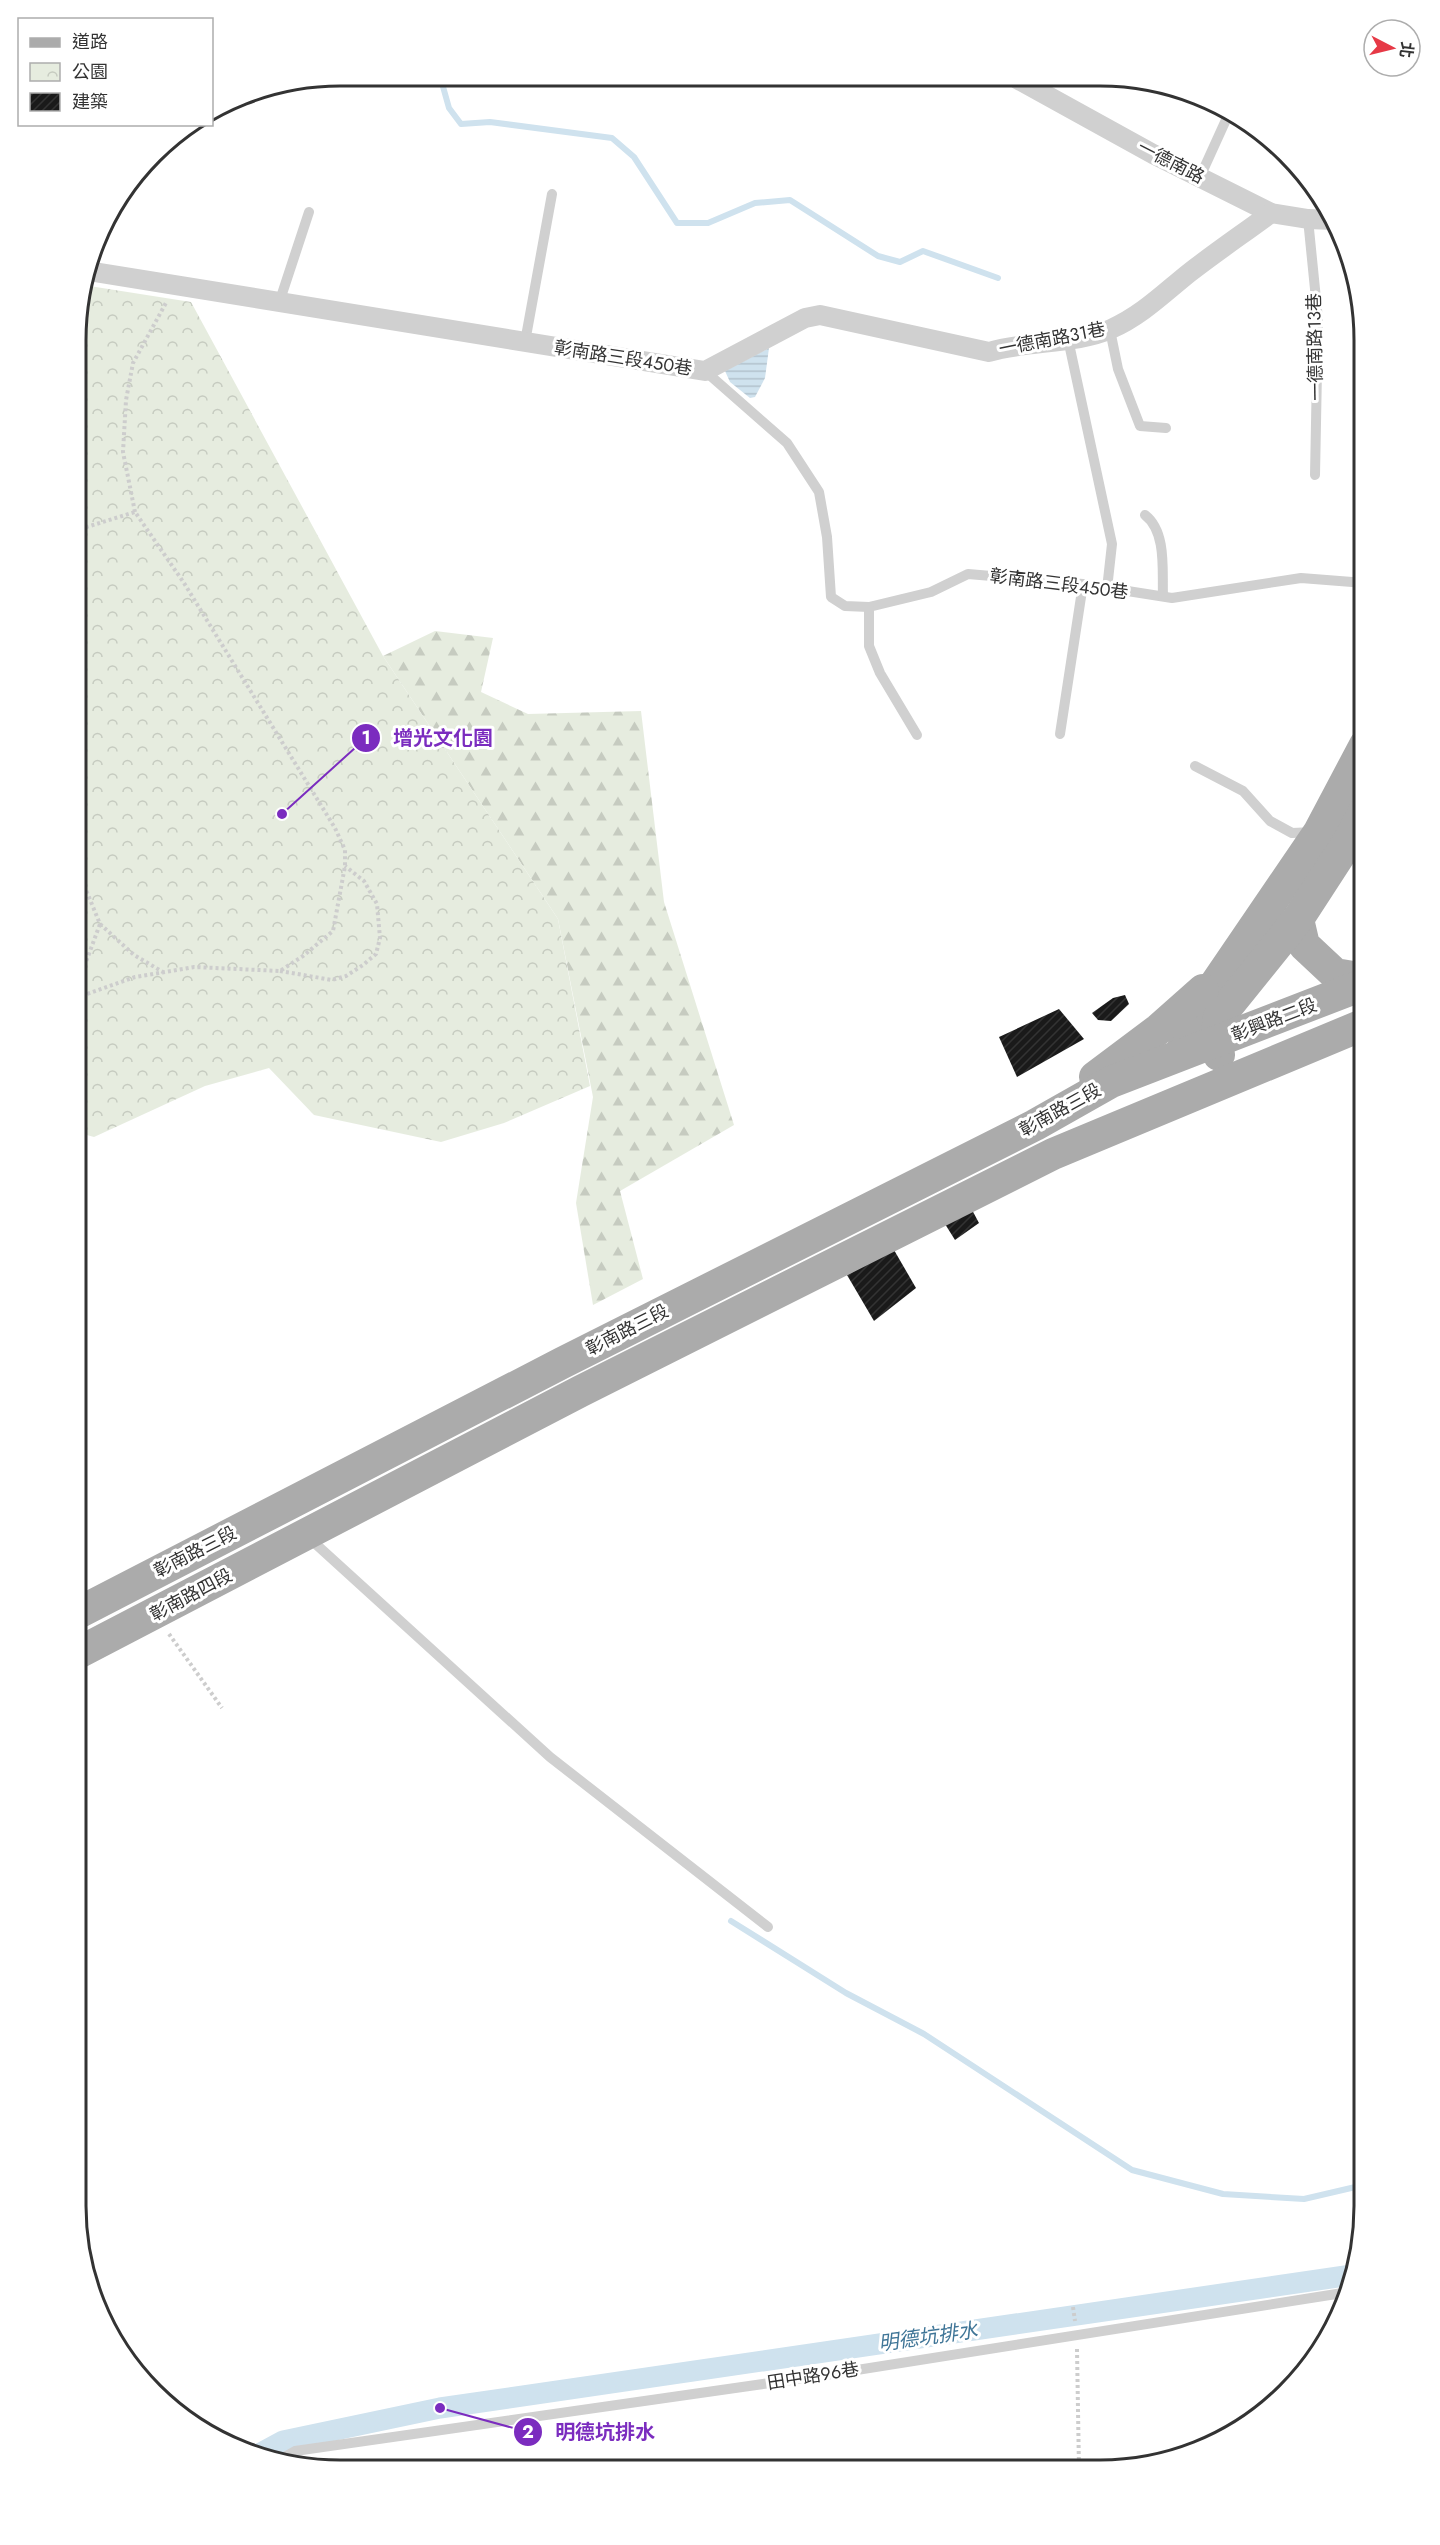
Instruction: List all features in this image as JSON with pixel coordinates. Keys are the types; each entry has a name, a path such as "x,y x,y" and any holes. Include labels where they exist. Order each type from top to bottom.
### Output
{"main road":[{"path":"1225,1082 1181,1053 1199,1008 1318,832 1354,765"},
{"path":"1225,1082 1216,1043 1219,1017 1299,919 1354,831"},
{"path":"1299,919 1304,945 1335,974 1354,977"},
{"path":"1035,1125 1077,1089 1159,1029 1222,974"},
{"name":"彰興路二段","path":"1181,1053 1216,1043 1354,988"},
{"name":"彰興路二段","path":"1225,1082 1354,1029"},
{"name":"彰南路三段","path":"86,1609 541,1373 1035,1125 1111,1082 1181,1053"},
{"name":"彰南路三段","path":"306,1534 591,1386 1053,1154 1225,1082"},
{"name":"彰南路四段","path":"86,1649 306,1534"}],"street":[{"name":"一德南路","path":"1030,86 1271,213 1324,220"},
{"name":"一德南路31巷","path":"705,371 805,318 820,315 989,352 1010,346 1068,339 1110,330 1144,310 1271,213"},
{"name":"彰南路三段450巷","path":"95,272 705,371"}],"lane":[{"path":"1200,177 1226,119"},
{"path":"525,342 552,194"},
{"path":"279,303 309,212"},
{"name":"一德南路13巷","path":"1308,219 1318,319 1315,475"},
{"path":"1110,330 1118,369 1140,426 1166,428"},
{"path":"1068,339 1112,544 1107,589"},
{"name":"彰南路三段450巷","path":"705,371 788,443 819,492 827,537 831,597 845,606 869,607 931,592 968,574 1083,584 1172,598 1301,578 1354,582"},
{"path":"1145,515 1154,521 1161,547 1163,596"},
{"path":"1060,734 1083,584"},
{"path":"869,607 869,646 885,683 917,735"},
{"path":"1195,766 1243,791 1270,821 1292,833 1318,832"},
{"path":"306,1534 550,1757 768,1927"},
{"name":"田中路96巷","path":"289,2455 295,2451 819,2376 1339,2293"}],"path":[{"path":"175,286 133,363 126,400 123,452 135,512 184,583 335,828 345,850 345,866 333,931 303,956 280,971"},
{"path":"86,527 135,512"},
{"path":"86,994 135,977 194,967 280,971 332,980 346,976 376,954 380,938 377,904 364,881 345,866"},
{"path":"86,891 100,924 134,955 162,972"},
{"path":"86,962 100,924"},
{"path":"155,1614 222,1708"},
{"path":"1076,2334 1079,2460"}],"green space":[{"path":"91,286 191,302 383,656 558,919 590,1086 504,1123 441,1142 314,1115 269,1068 205,1086 94,1137 86,1135 86,323"},
{"path":"435,631 493,638 481,692 528,714 641,711 664,902 734,1125 620,1191 643,1279 593,1305 576,1203 593,1097 558,919 383,656"}],"water":[{"path":"769,348 765,378 755,397 750,398 730,382 725,371"}],"building":[{"path":"1125,995 1129,1004 1111,1021 1098,1020 1092,1013 1113,998"},
{"path":"1059,1009 1084,1039 1017,1077 999,1037"},
{"path":"971,1208 979,1223 955,1240 945,1224"},
{"path":"894,1250 916,1288 874,1321 847,1275"}],"waterway":[{"path":"443,86 449,108 461,124 490,122 612,138 634,157 677,223 708,223 755,203 790,200 878,256 900,262 923,251 998,278"},
{"path":"731,1921 846,1993 924,2034 1132,2170 1223,2194 1304,2199 1354,2187"},
{"name":"明德坑排水","path":"268,2449 283,2441 440,2408 1344,2276"}],"place":[{"name":"增光文化園","path":"282,814"},
{"name":"明德坑排水","path":"440,2408"}]}
